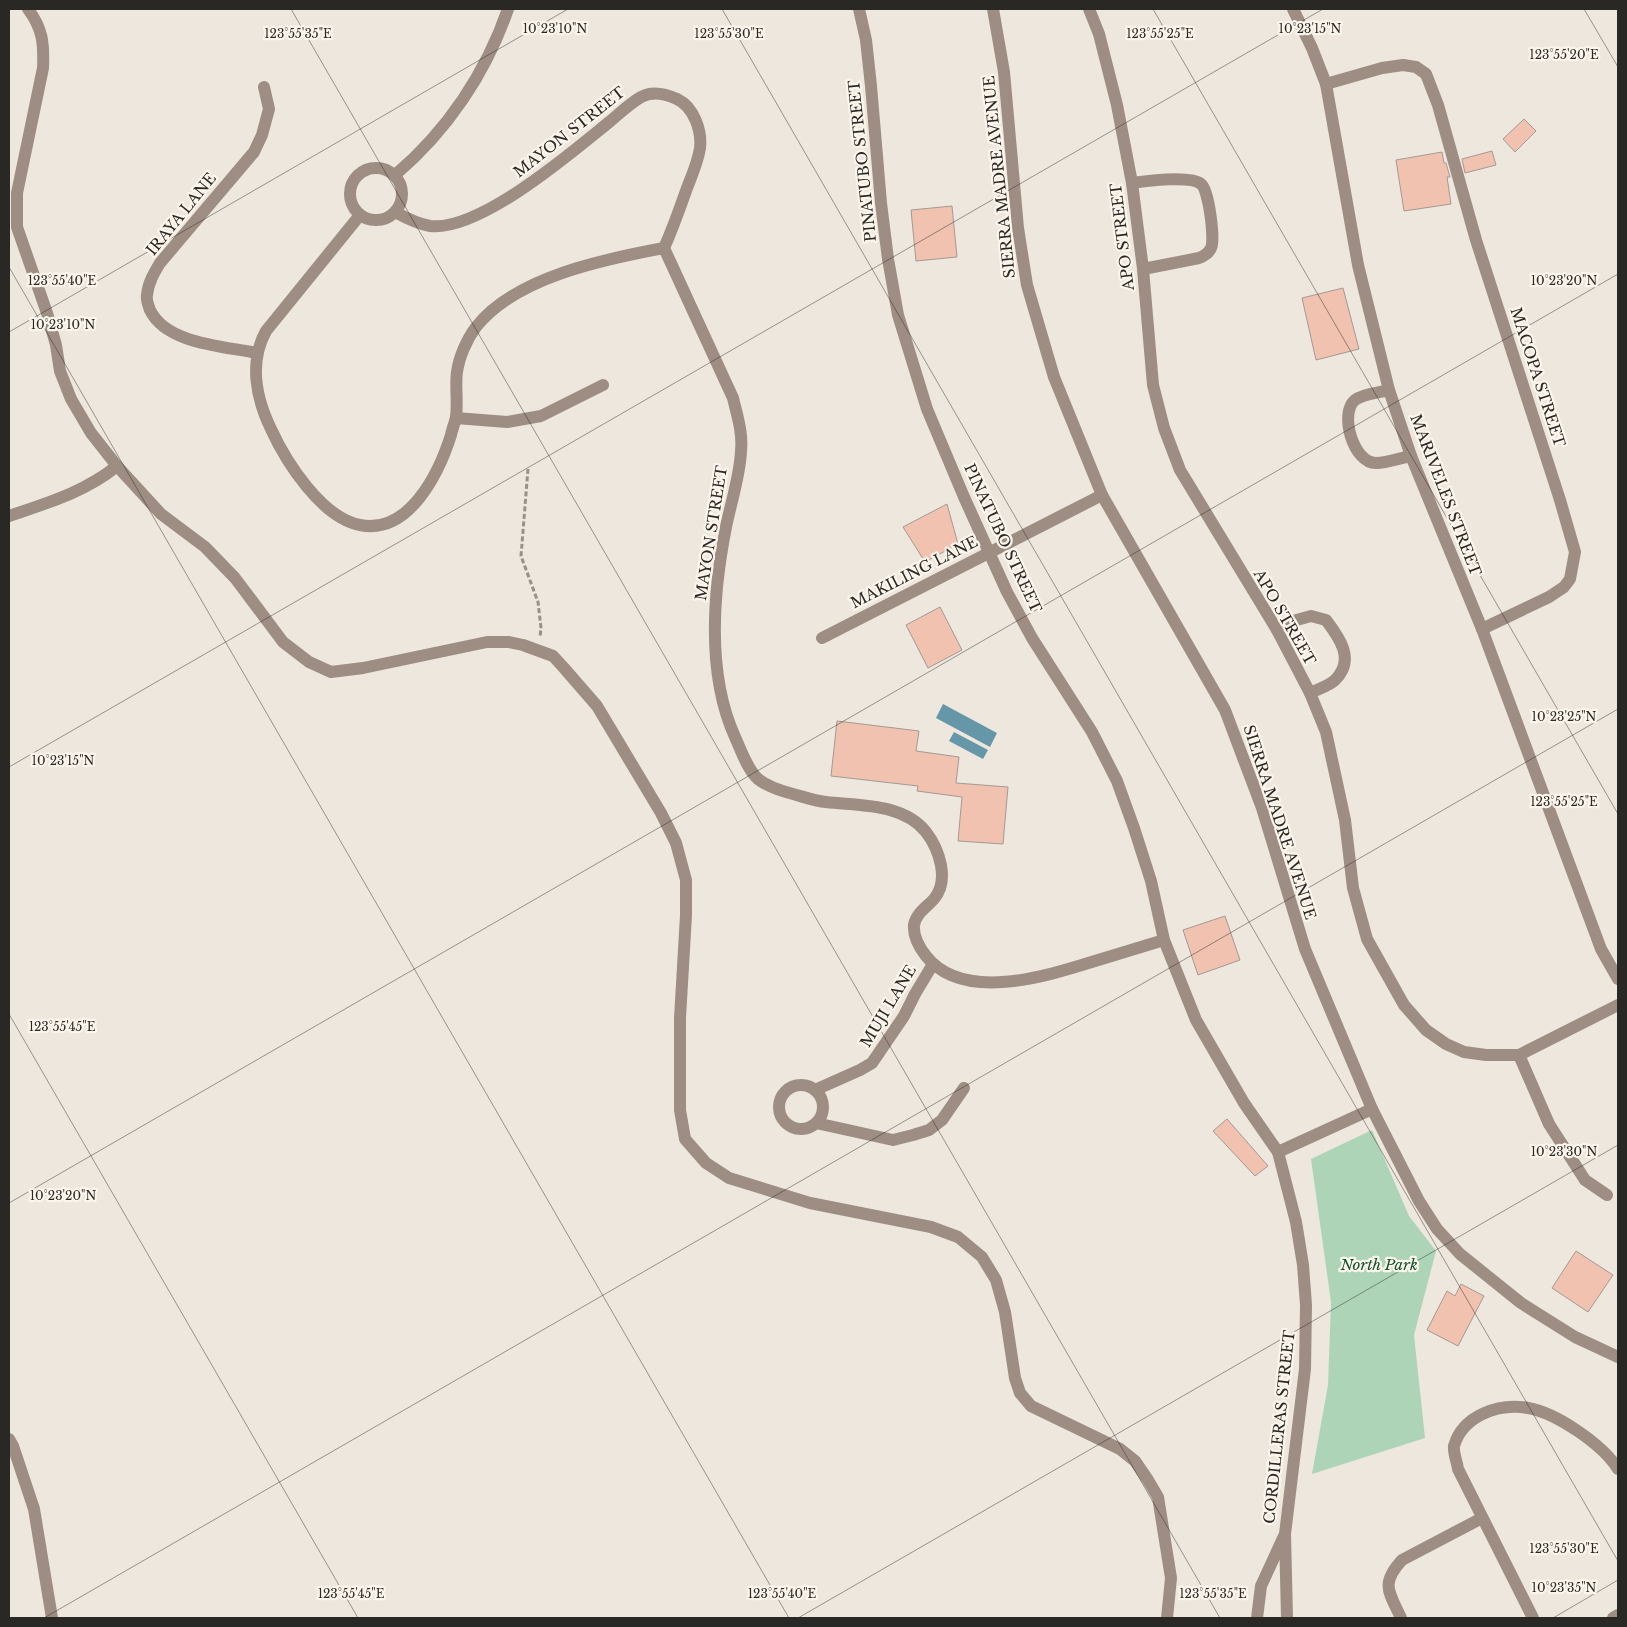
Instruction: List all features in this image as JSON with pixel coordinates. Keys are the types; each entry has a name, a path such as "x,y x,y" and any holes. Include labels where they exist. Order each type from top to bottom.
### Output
{"street":[{"path":"28,9 40,29 44,46 43,68 17,193 17,227 47,313 56,345 60,371 71,399 91,433 117,466 161,514 205,547 235,578 283,642 309,662 331,672 363,668 487,642 523,644 553,656 596,706 661,812 676,843 686,880 686,916 680,1018 680,1110 685,1139 706,1163 729,1178 810,1203 931,1227 958,1237 982,1257 996,1280 1020,1393 1031,1406 1120,1448 1135,1461 1158,1497 1171,1578 1167,1618"},
{"path":"395,175 428,145 452,117 489,56 508,9"},
{"name":"PINATUBO STREET","path":"859,9 866,40 888,259 898,315 928,409 964,497 1007,592 1092,732 1117,780 1151,881 1164,940 1196,1020 1244,1103 1278,1152"},
{"name":"SIERRA MADRE AVENUE","path":"993,9 1004,72 1018,228 1027,285 1054,377 1102,496 1225,710 1262,808 1305,949 1372,1109 1418,1201 1437,1229 1460,1254 1521,1304 1575,1337 1618,1358"},
{"name":"APO STREET","path":"1089,9 1099,34 1117,105 1132,183 1143,269 1153,384 1164,428 1180,470 1277,630 1310,693 1326,732 1345,820 1354,888 1367,939 1404,1005 1426,1030 1446,1044 1464,1052 1486,1055 1519,1055 1618,1005"},
{"name":"MARIVELES STREET","path":"1293,9 1312,48 1326,84 1358,264 1389,390 1410,456 1482,629 1601,949 1618,979"},
{"name":"MACOPA STREET","path":"1326,84 1382,68 1416,67 1426,74 1438,105 1476,240 1575,552 1570,578 1564,587 1549,597 1482,629"},
{"name":"IRAYA LANE","path":"257,353 187,339 164,328 152,315 147,295 151,278 160,263 254,152 262,135 269,109 264,87"},
{"name":"MAYON STREET","path":"395,212 418,223 431,226 444,226 480,214 501,203 551,168 642,96 659,93 679,100 690,110 699,129 700,147 697,162 664,248 733,398 739,424 741,450 716,596 714,634 717,668 724,704 732,731 748,766 758,778 778,790 823,802 890,810 910,818 925,830 934,845 940,861 942,882 941,890 920,912 914,923 914,934 923,952 932,964"},
{"path":"380,167 395,175 403,189 400,206 395,212 389,217 374,220 360,215 354,208 350,192 356,176 363,170 380,167"},
{"path":"1132,183 1167,179 1193,181 1201,184 1205,190 1212,231 1211,248 1207,254 1199,258 1143,269"},
{"path":"360,215 266,331 257,353 255,370 257,388 265,418 280,450 309,489 331,511 351,523 366,526 385,525 403,514 420,497 435,474 446,450 456,418 457,370 462,354 476,328 490,312 504,300 524,289 547,280 610,259 664,248"},
{"path":"456,418 507,422 541,416 603,386"},
{"path":"1389,390 1360,396 1354,401 1347,415 1354,443 1361,456 1367,461 1375,463 1410,456"},
{"path":"9,516 64,498 101,480 117,466"},
{"name":"MAKILING LANE","path":"822,638 1102,496"},
{"path":"1277,630 1293,621 1310,616 1326,620 1343,645 1345,658 1343,670 1334,681 1310,693"},
{"path":"932,964 963,978 988,983 1026,980 1061,972 1164,940"},
{"name":"MUJI LANE","path":"815,1090 872,1063 904,1016 914,994 932,964"},
{"path":"1519,1055 1554,1132 1585,1180 1607,1195"},
{"path":"816,1123 823,1110 820,1096 815,1090 809,1086 801,1085 793,1086 786,1090 779,1104 779,1112 787,1125 802,1129 816,1123 893,1140 929,1130 942,1120 964,1088"},
{"path":"1278,1152 1372,1109"},
{"name":"CORDILLERAS STREET","path":"1278,1152 1296,1222 1304,1265 1306,1305 1305,1369 1285,1534 1287,1618"},
{"path":"1533,1618 1458,1469 1454,1448 1468,1422 1495,1408 1528,1408 1560,1420 1597,1445 1618,1469"},
{"path":"9,1439 34,1510 52,1618"},
{"path":"1401,1618 1389,1592 1389,1579 1394,1569 1402,1560 1482,1518"},
{"path":"1258,1618 1261,1586 1285,1534"},
{"path":"1613,1618 1618,1615"}],"path":[{"path":"528,469 521,556 538,602 541,628 538,650"}],"green space":[{"name":"North Park","path":"1372,1130 1409,1216 1436,1251 1414,1335 1425,1438 1312,1474 1328,1385 1331,1302 1311,1159"}],"water":[{"path":"943,704 997,733 990,747 936,718"},
{"path":"954,732 988,750 983,759 949,741"}],"building":[{"path":"1524,119 1536,131 1515,152 1503,139"},
{"path":"1492,151 1496,165 1465,173 1462,159"},
{"path":"1442,152 1450,177 1447,177 1451,204 1404,211 1396,160"},
{"path":"952,206 957,257 916,261 911,210"},
{"path":"1343,288 1359,349 1316,360 1302,298"},
{"path":"947,504 958,544 925,562 903,527"},
{"path":"940,607 962,650 928,668 906,625"},
{"path":"837,721 919,731 916,751 959,757 956,783 1008,787 1003,844 958,841 962,797 917,791 918,786 831,776"},
{"path":"1225,916 1240,960 1198,975 1183,930"},
{"path":"1227,1119 1268,1166 1255,1176 1213,1131"},
{"path":"1576,1251 1613,1275 1588,1312 1552,1288"},
{"path":"1461,1284 1484,1296 1458,1346 1427,1330 1447,1291 1455,1296"}]}
